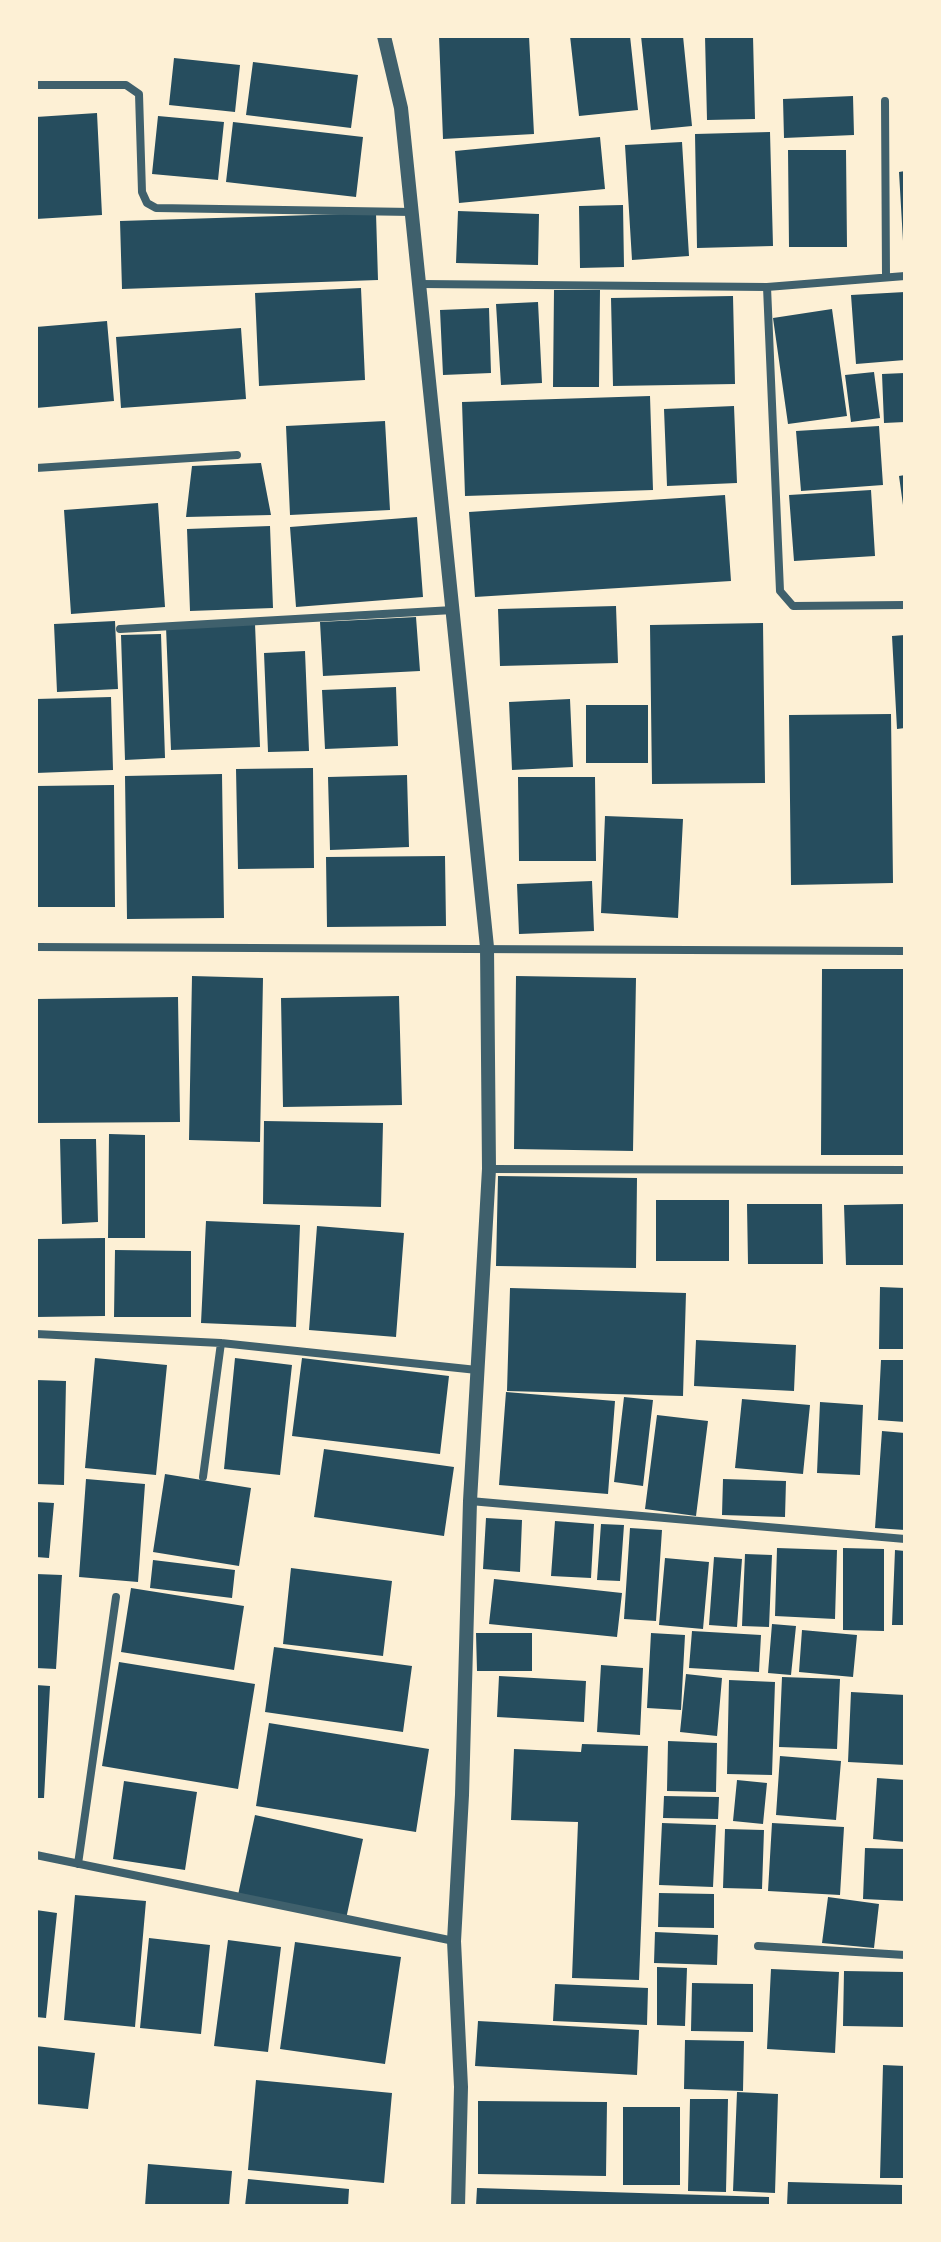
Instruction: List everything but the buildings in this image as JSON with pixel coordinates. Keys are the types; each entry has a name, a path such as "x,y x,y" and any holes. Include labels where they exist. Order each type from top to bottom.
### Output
{"street":[{"path":"386,36 401,108 421,284 487,947 489,1169 470,1501 462,1795 454,1941 461,2087 458,2206"},
{"path":"36,85 126,85 139,94 142,192 147,203 156,208 412,212"},
{"path":"885,101 886,277"},
{"path":"421,284 767,287 905,276"},
{"path":"767,287 780,591 793,606 905,605"},
{"path":"36,468 237,455"},
{"path":"120,629 454,610"},
{"path":"36,947 905,951"},
{"path":"489,1169 905,1170"},
{"path":"36,1334 221,1343 477,1370"},
{"path":"203,1477 221,1343"},
{"path":"470,1501 905,1539"},
{"path":"78,1864 116,1597"},
{"path":"36,1855 454,1941"},
{"path":"758,1946 905,1955"}]}
